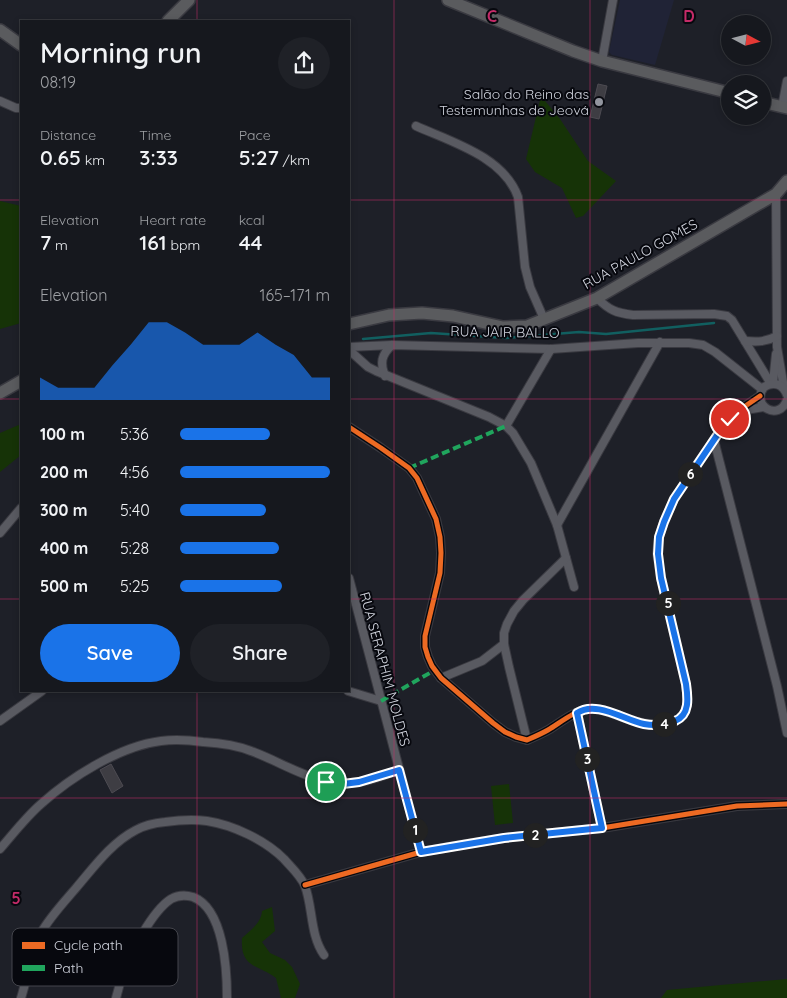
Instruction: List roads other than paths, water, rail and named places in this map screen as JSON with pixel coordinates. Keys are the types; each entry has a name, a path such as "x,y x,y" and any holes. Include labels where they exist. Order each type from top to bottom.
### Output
{"main road":[{"path":"169,20 189,0"},
{"path":"448,0 602,61 721,91"},
{"path":"0,30 20,44"},
{"path":"771,104 785,107"},
{"name":"RUA PAULO GOMES","path":"350,324 389,315 422,314 454,316 503,327 527,326 596,298 776,194 787,181"},
{"path":"0,392 20,382"}],"street":[{"path":"602,61 613,0"},
{"path":"785,107 787,81"},
{"path":"0,101 20,108"},
{"path":"416,126 467,148 496,166 515,188 518,197 526,273 544,319"},
{"path":"772,383 777,347 776,194"},
{"path":"596,298 608,308 620,313 633,315 714,314 727,316 732,320 772,383"},
{"path":"746,341 764,341 777,336"},
{"path":"557,525 660,342"},
{"name":"RUA JAIR BALLO","path":"350,348 392,345 551,349 660,342 689,343 703,345 715,352 761,393"},
{"path":"385,376 381,366 386,350 392,345"},
{"path":"777,347 785,391"},
{"path":"350,349 356,358 385,376 489,417 506,426 513,433 531,463 557,525 574,587"},
{"path":"506,426 551,349"},
{"path":"350,428 409,468 417,478 436,519 440,537 440,573 425,636 425,646 432,666 441,678 492,723 505,732 527,740 582,710 592,708 644,724 658,725 679,719 685,713 688,697 661,578 658,554 659,537 674,499 722,428 738,411 761,393 764,387 772,383 777,384 785,391"},
{"path":"761,393 761,402 764,407 771,411 785,410 787,400"},
{"path":"738,411 764,407"},
{"path":"714,440 785,711 787,733"},
{"path":"0,533 20,509"},
{"path":"527,740 504,644 504,633 514,611 523,600 566,558"},
{"name":"RUA SERAPHIM MOLDES","path":"350,582 421,852"},
{"path":"441,678 482,661 504,644"},
{"path":"0,720 41,692"},
{"path":"350,692 381,701"},
{"path":"577,713 602,828"},
{"path":"0,849 40,804 65,785 108,758 148,743 163,740 227,744 250,750 307,776 326,782 343,784 359,782 399,770"},
{"path":"304,884 421,852 504,838 602,828 737,806 787,804"},
{"path":"45,928 106,852 123,837 155,823 181,819 207,821 233,828 253,837 271,848 288,865 304,884 316,934 324,955"},
{"path":"146,928 150,921 172,898 183,895 198,899 212,915 219,930 224,958 227,998"},
{"path":"21,998 25,986"},
{"path":"116,998 120,986"}],"waterway":[{"path":"363,339 431,333 506,338 579,332 606,334 714,323"}],"place":[{"name":"Salão do Reino das Testemunhas de Jeová","path":"599,102"}]}
